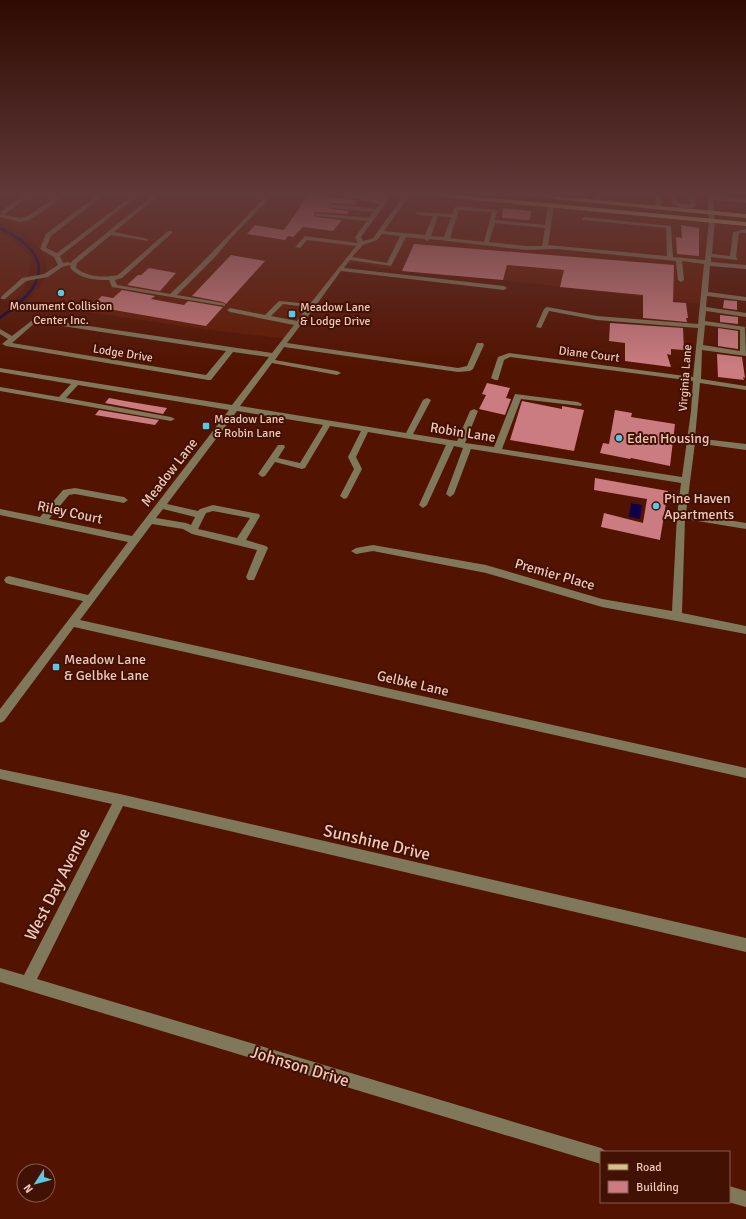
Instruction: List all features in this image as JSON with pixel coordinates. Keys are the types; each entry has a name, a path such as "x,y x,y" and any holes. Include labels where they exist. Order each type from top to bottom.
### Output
{"street":[{"path":"49,252 57,256 61,265"},
{"path":"57,256 63,252"},
{"path":"87,252 74,262 73,268 77,272 112,279 120,277 148,252"},
{"path":"172,296 217,252"},
{"name":"Meadow Lane","path":"0,718 353,252"},
{"path":"348,258 389,264 395,252"},
{"path":"605,252 746,264"},
{"path":"670,252 670,258"},
{"name":"Virginia Lane","path":"677,616 681,515 692,440 708,252"},
{"path":"734,252 736,258 735,262 746,264"},
{"path":"707,260 736,258"},
{"path":"679,259 681,280"},
{"path":"3,298 20,282 28,278 46,276 61,265 74,264"},
{"path":"340,269 504,288"},
{"path":"112,279 114,286 223,305"},
{"path":"704,294 746,299"},
{"path":"267,317 281,302 313,306"},
{"path":"702,308 746,315"},
{"path":"539,327 547,309 597,318 742,328 744,354 699,347"},
{"path":"230,310 300,324"},
{"name":"Lodge Drive","path":"232,349 208,378 6,344 34,320 232,349 337,373"},
{"name":"Lodge Drive","path":"0,331 12,339"},
{"path":"282,346 458,370 467,369 470,367 480,345"},
{"name":"Diane Court","path":"496,378 501,359 509,355 686,377 708,383 746,388"},
{"name":"Robin Lane","path":"0,370 686,481"},
{"path":"60,400 76,383"},
{"path":"0,389 171,419"},
{"path":"497,451 518,396 578,404"},
{"path":"408,436 427,400"},
{"path":"423,505 459,445 474,411"},
{"path":"272,459 302,466 328,423"},
{"path":"344,496 358,469 352,457 366,429"},
{"path":"692,440 746,448"},
{"path":"450,494 459,445"},
{"path":"262,474 281,447"},
{"path":"42,521 66,492 75,491 124,500"},
{"path":"160,506 201,516"},
{"path":"192,531 203,512 213,508 256,516 240,542"},
{"name":"Riley Court","path":"0,512 134,540"},
{"path":"681,515 746,526"},
{"path":"150,520 186,526 192,531 263,548 252,577"},
{"name":"Premier Place","path":"356,551 372,548 486,569 602,603 746,630"},
{"path":"9,580 90,599"},
{"name":"Gelbke Lane","path":"73,623 746,773"},
{"name":"Sunshine Drive","path":"0,774 120,800 746,945"},
{"name":"West Day Avenue","path":"27,984 120,800"},
{"name":"Johnson Drive","path":"0,976 600,1156"},
{"path":"730,1194 746,1200"}],"shaded area":[{"path":"0,252 26,252 31,257 28,281 21,293 13,301 0,299"},
{"path":"41,252 746,252 746,266 707,262 703,304 503,280 402,271 345,262 289,339 209,330 27,303 43,281 47,271 46,262"},
{"path":"631,503 642,505 640,519 629,517"}],"building":[{"path":"410,252 512,252 674,265 673,302 686,303 688,318 686,318 687,322 643,318 643,295 560,287 564,270 507,265 503,280 402,271"},
{"path":"677,252 699,252 699,256 677,254"},
{"path":"231,255 265,261 226,304 223,302 192,296"},
{"path":"149,268 176,273 160,291 127,285 138,275 141,275"},
{"path":"122,290 155,296 151,299 184,305 188,301 223,307 206,326 91,306 102,296 113,298"},
{"path":"724,300 737,301 737,310 723,308"},
{"path":"720,315 738,317 738,324 720,322"},
{"path":"610,323 683,328 684,350 671,349 671,355 667,354 671,367 625,361 625,343 609,341"},
{"path":"718,328 738,331 738,349 718,346"},
{"path":"717,354 742,357 744,380 718,377"},
{"path":"487,383 510,388 506,398 511,399 505,415 479,409 486,395 482,394"},
{"path":"109,398 167,408 163,414 105,403"},
{"path":"522,401 562,409 562,406 584,410 574,451 510,440"},
{"path":"99,410 159,420 155,425 95,415"},
{"name":"Eden Housing","path":"615,410 632,413 631,417 675,424 670,466 600,453 603,443 609,444"},
{"name":"Pine Haven Apartments","path":"595,478 668,491 660,540 601,527 604,513 643,523 647,499 594,490"}],"waterway":[{"path":"0,318 17,305 29,293 37,279 39,269 37,260 32,252"}],"place":[{"name":"Monument Collision Center Inc.","path":"61,293"},
{"name":"Meadow Lane & Lodge Drive","path":"292,314"},
{"name":"Meadow Lane & Robin Lane","path":"206,426"},
{"name":"Eden Housing","path":"619,438"},
{"name":"Pine Haven Apartments","path":"656,506"},
{"name":"Meadow Lane & Gelbke Lane","path":"56,667"}]}
